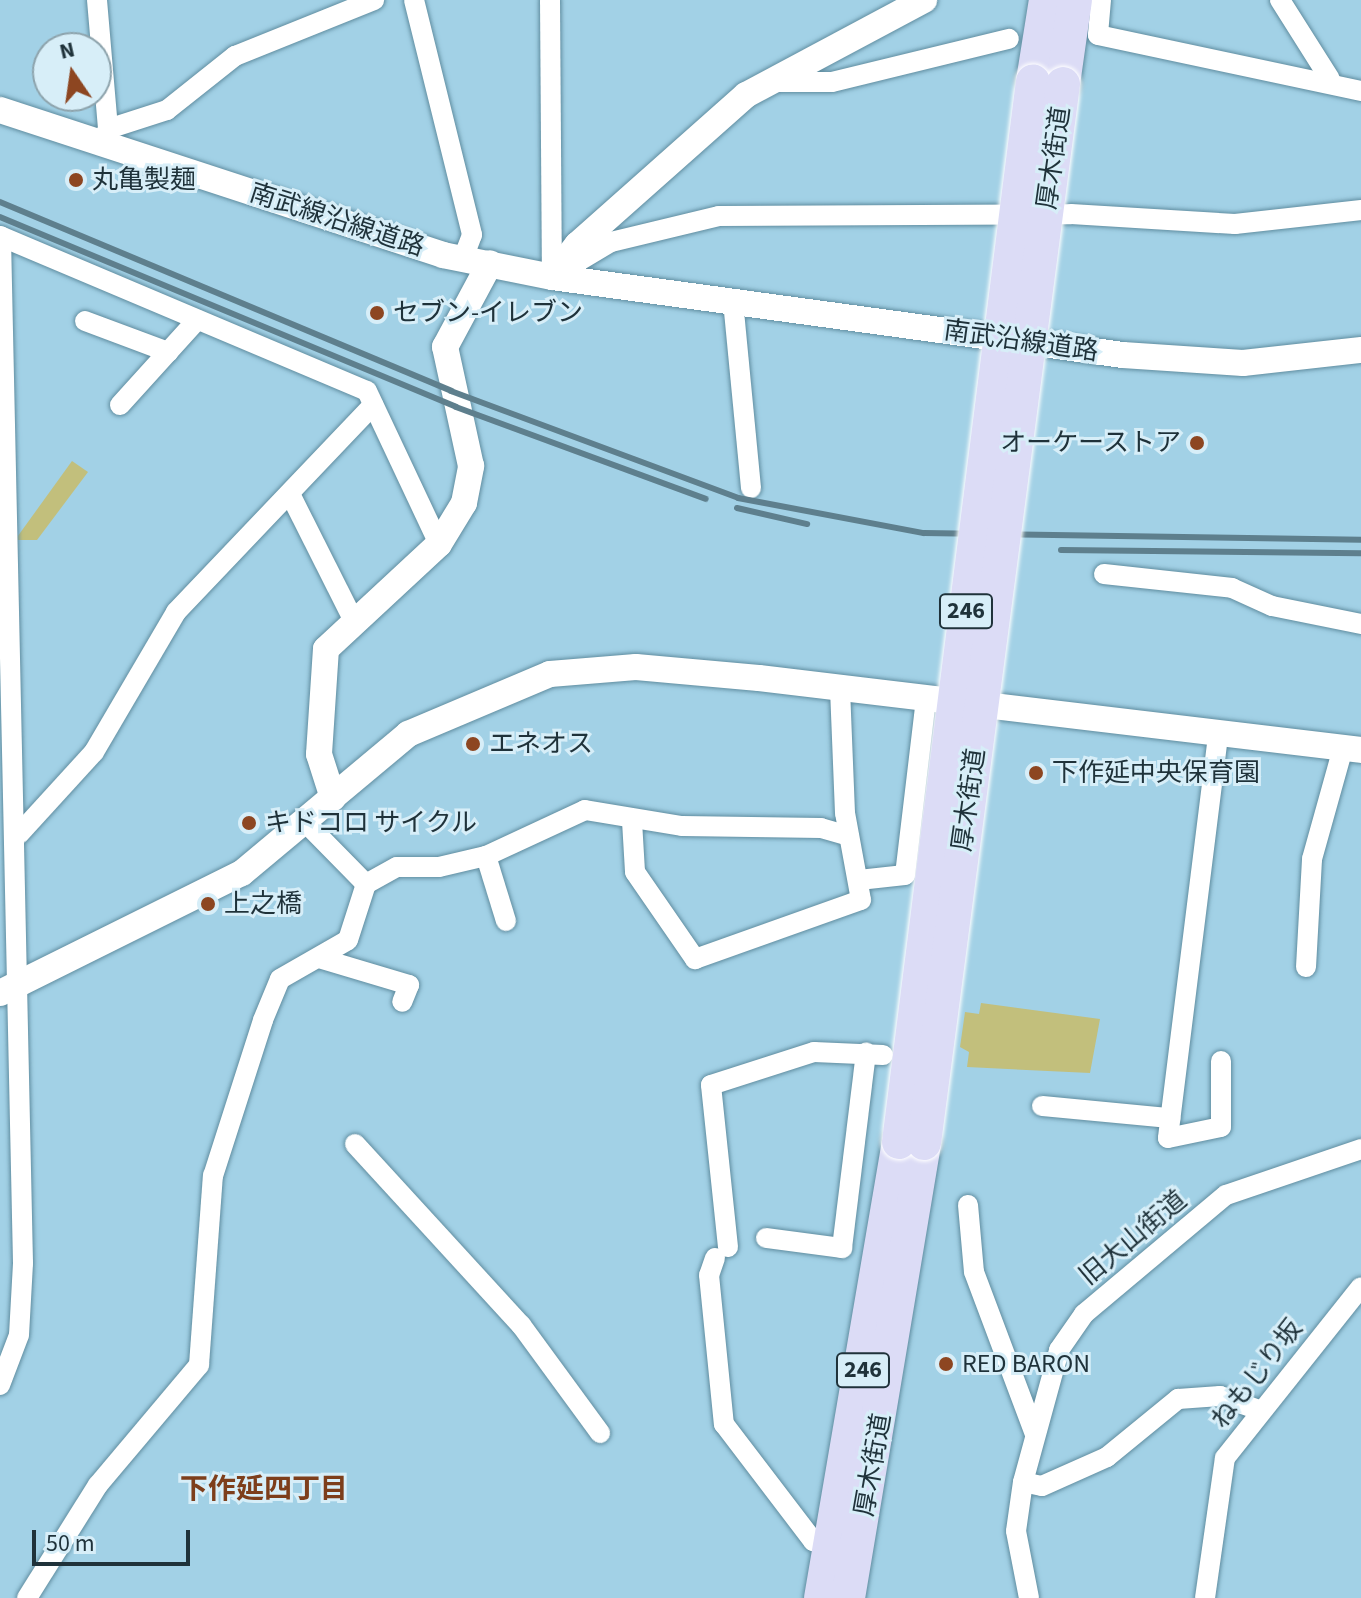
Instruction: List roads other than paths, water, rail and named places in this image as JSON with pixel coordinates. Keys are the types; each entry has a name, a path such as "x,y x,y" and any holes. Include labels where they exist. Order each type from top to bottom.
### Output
{"highway":[{"name":"厚木街道","path":"848,1598 912,1142 1048,82 1046,0"},
{"name":"厚木街道","path":"1048,82 1075,0"},
{"name":"厚木街道","path":"821,1598 912,1142"}],"street":[{"path":"97,0 105,135 167,110 235,56 374,0"},
{"path":"414,0 472,235 463,259"},
{"path":"550,0 552,277"},
{"path":"552,277 699,131 768,82 924,0"},
{"path":"1101,0 1098,35 1330,79 1361,91"},
{"path":"1280,0 1330,79"},
{"path":"768,82 832,82 1009,39"},
{"name":"南武線沿線道路","path":"0,110 105,135 463,259 552,277 682,292"},
{"path":"552,277 611,242 719,216 823,211 1235,224 1361,210"},
{"path":"0,1385 19,1335 23,1263 11,988 19,834 0,236 367,391 439,544"},
{"path":"333,798 319,754 326,649 439,544 464,503 471,466 445,347 490,263"},
{"name":"南武沿線道路","path":"682,292 1123,355 1243,363 1361,350"},
{"path":"733,301 751,488"},
{"path":"120,405 197,320"},
{"path":"85,321 168,352"},
{"path":"19,834 94,752 176,612 291,496 373,405"},
{"path":"291,496 354,621"},
{"path":"1104,574 1232,588 1272,606 1361,624"},
{"path":"11,988 198,900 308,825 333,798 408,734 550,674 636,667 1352,749 1312,859 1306,967"},
{"path":"632,821 635,872 695,959 861,900 849,836 840,688"},
{"path":"859,880 905,875 926,698"},
{"path":"1218,736 1168,1138 1221,1127 1221,1061"},
{"path":"27,1598 98,1485 199,1365 213,1176 230,1119 280,979 322,959 348,940 366,884 397,867 486,856 568,813 632,821 849,836"},
{"path":"308,825 366,884"},
{"path":"486,856 506,921"},
{"path":"322,959 409,985 402,1002"},
{"path":"766,1238 842,1248 875,1054 814,1052 711,1085 720,1252 709,1275 724,1424 813,1541 832,1546"},
{"path":"1042,1106 1170,1118"},
{"path":"355,1144 521,1325 600,1433"},
{"name":"旧大山街道","path":"1029,1598 1016,1531 1023,1482 1059,1350 1114,1284 1226,1195 1361,1149"},
{"path":"968,1205 974,1272 1035,1434"},
{"name":"ねもじり坂","path":"1205,1598 1225,1458 1259,1410 1361,1287"},
{"path":"1023,1482 1042,1486 1107,1457 1178,1399 1220,1396 1259,1410"}],"railway":[{"path":"0,202 451,391 738,498 924,533 1361,540"},
{"path":"0,217 456,407 706,499"},
{"path":"737,508 807,524"},
{"path":"1061,550 1361,553"}],"place":[{"name":"丸亀製麺","path":"76,180"},
{"name":"セブン-イレブン","path":"377,313"},
{"name":"オーケーストア","path":"1197,443"},
{"name":"エネオス","path":"473,744"},
{"name":"下作延中央保育園","path":"1036,773"},
{"name":"キドコロ サイクル","path":"249,823"},
{"name":"上之橋","path":"208,904"},
{"name":"RED BARON","path":"946,1364"}],"district":[{"name":"下作延四丁目","path":"264,1489"}]}
